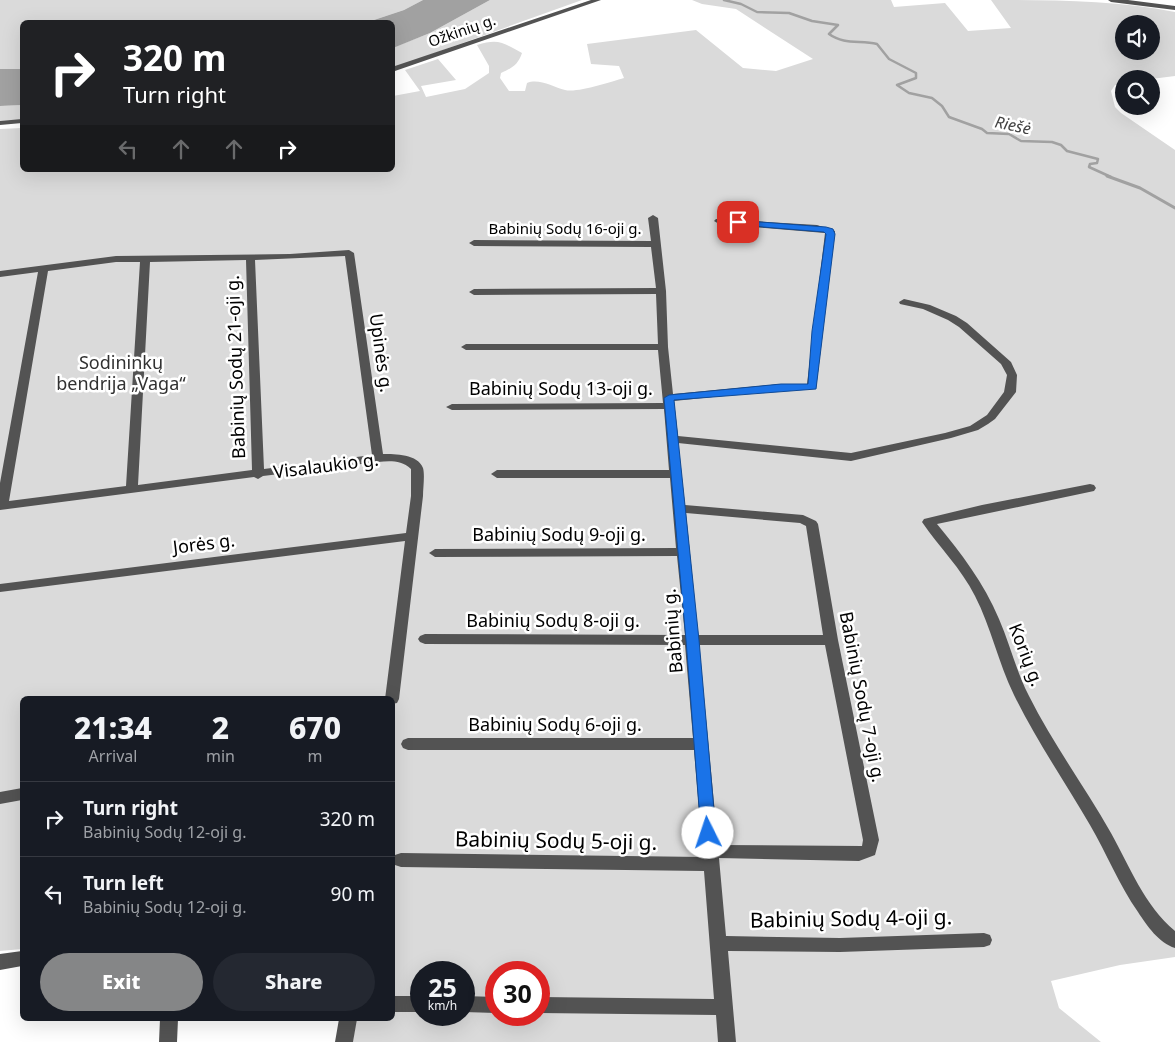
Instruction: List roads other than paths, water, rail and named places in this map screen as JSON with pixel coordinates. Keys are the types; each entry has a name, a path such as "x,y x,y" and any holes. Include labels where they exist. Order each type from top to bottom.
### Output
{"street":[{"name":"Ožkinių g.","path":"395,69 598,0"},
{"path":"1111,0 1175,8"},
{"path":"0,123 20,121"},
{"name":"Babinių g.","path":"652,218 661,291 663,347 684,552 727,1042"},
{"name":"Babinių Sodų 13-oji g.","path":"452,406 669,402 781,387 812,387 830,231 817,228 719,220"},
{"name":"Babinių Sodų 16-oji g.","path":"474,243 656,244"},
{"name":"Upinės g.","path":"251,257 350,253 378,458"},
{"path":"0,274 99,261 145,258 251,257"},
{"name":"Babinių Sodų 21-oji g.","path":"251,257 258,474"},
{"path":"132,490 145,258"},
{"path":"1,506 43,269"},
{"path":"474,292 661,291"},
{"path":"673,440 702,441 851,457 947,436 974,428 991,418 1010,392 1012,375 1006,362 963,325 952,318 926,307 904,302"},
{"path":"466,346 663,347"},
{"name":"Visalaukio g.","path":"1,506 378,458 397,457 407,459 417,468 417,496 392,696"},
{"path":"497,474 676,474"},
{"name":"Korių g.","path":"1090,488 982,509 928,522 977,587 992,618 1020,692 1042,737 1105,838 1148,916 1164,933 1175,941"},
{"name":"Babinių Sodų 7-oji g.","path":"680,509 803,519 812,524 831,640 871,846 865,852 859,854 710,858"},
{"name":"Jorės g.","path":"0,588 412,536"},
{"name":"Babinių Sodų 9-oji g.","path":"435,553 684,552"},
{"name":"Babinių Sodų 8-oji g.","path":"425,639 831,640"},
{"name":"Babinių Sodų 6-oji g.","path":"408,744 701,744"},
{"path":"0,798 20,794"},
{"name":"Babinių Sodų 5-oji g.","path":"401,860 710,858"},
{"name":"Babinių Sodų 4-oji g.","path":"719,943 840,944 984,940"},
{"path":"0,962 20,959"},
{"path":"395,1004 410,1004"},
{"path":"550,1005 724,1008"},
{"path":"168,1042 169,1021"},
{"path":"344,1042 348,1021"}],"waterway":[{"name":"Riešė","path":"724,0 741,4 757,12 789,13 812,21 838,25 829,34 840,40 877,44 889,59 916,73 916,78 897,85 909,93 932,98 942,106 949,117 982,129 987,133 1009,134 1021,141 1052,142 1061,145 1067,151 1098,159 1097,163 1090,164 1089,167 1111,177"},
{"name":"Riešė","path":"1107,176 1140,188 1175,208"}],"park label":[{"name":"Sodininkų bendrija „Vaga“","path":"121,373"}]}
